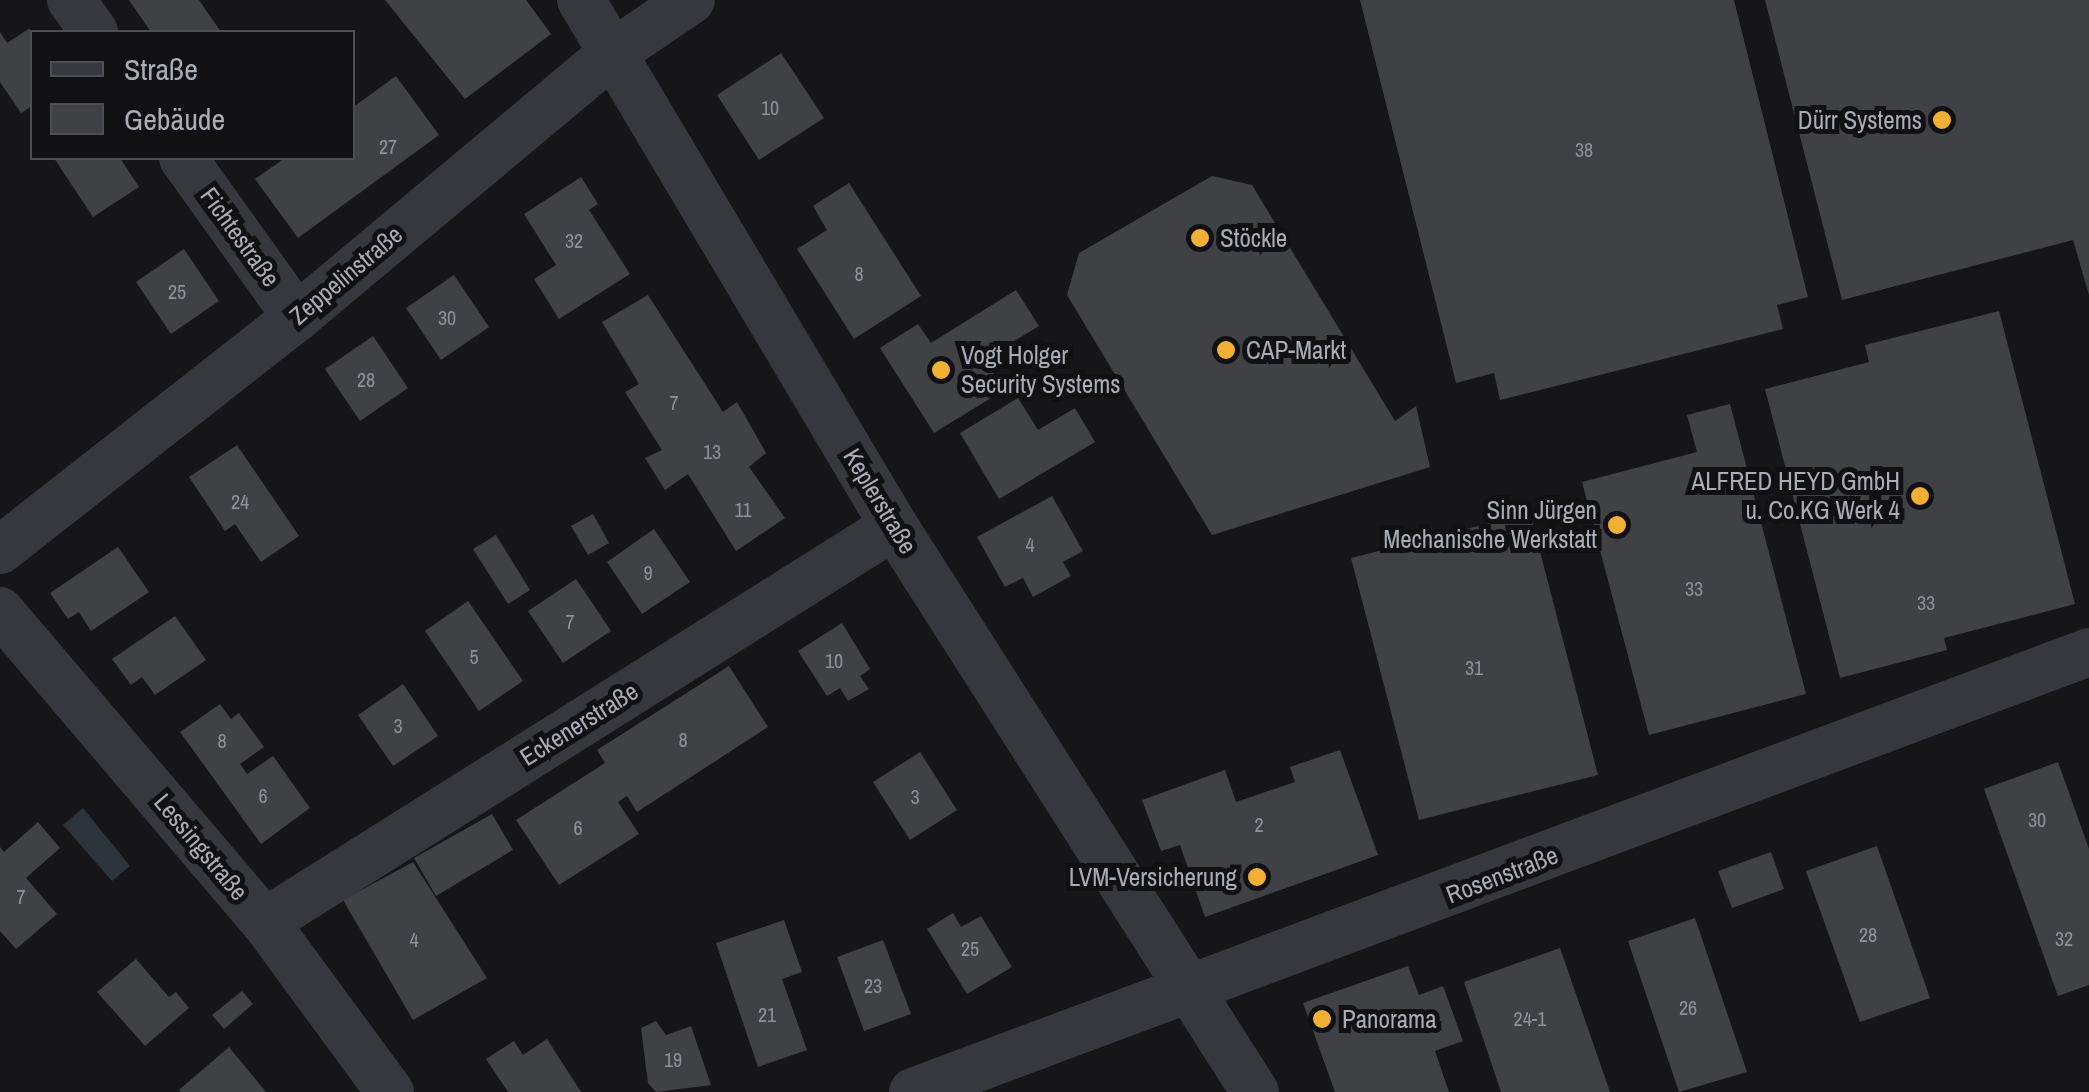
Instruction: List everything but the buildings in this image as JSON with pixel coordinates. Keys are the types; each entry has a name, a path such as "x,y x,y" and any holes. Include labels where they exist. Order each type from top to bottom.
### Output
{"street":[{"path":"71,0 93,30"},
{"name":"Keplerstraße","path":"581,0 894,526 1256,1092"},
{"name":"Zeppelinstraße","path":"0,550 297,317 613,54 691,0"},
{"name":"Fichtestraße","path":"184,160 297,317"},
{"name":"Eckenerstraße","path":"265,922 894,526"},
{"name":"Lessingstraße","path":"0,611 265,922 390,1092"},
{"name":"Rosenstraße","path":"913,1092 1194,992 2089,652"}],"shaded area":[{"path":"83,808 130,866 112,881 63,825"}],"place":[{"name":"Dürr Systems","path":"1942,120"},
{"name":"Stöckle","path":"1200,238"},
{"name":"CAP-Markt","path":"1226,350"},
{"name":"Vogt Holger Security Systems","path":"941,370"},
{"name":"ALFRED HEYD GmbH u. Co.KG Werk 4","path":"1920,496"},
{"name":"Sinn Jürgen Mechanische Werkstatt","path":"1617,525"},
{"name":"LVM-Versicherung","path":"1257,877"},
{"name":"Panorama","path":"1322,1019"}]}
